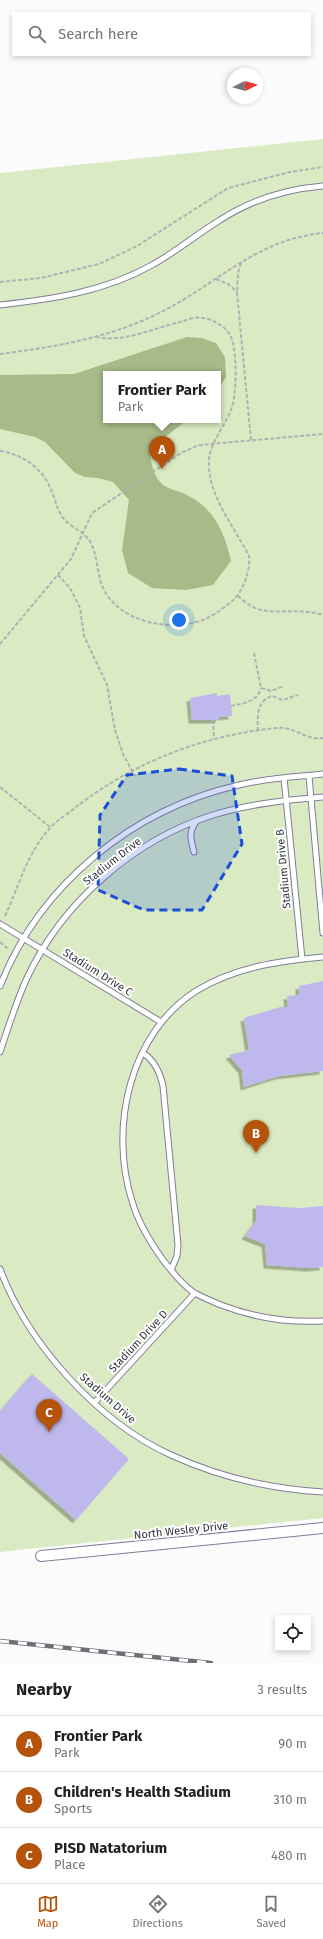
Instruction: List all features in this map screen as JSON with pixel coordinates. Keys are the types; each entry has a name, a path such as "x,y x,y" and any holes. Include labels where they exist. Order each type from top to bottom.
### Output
{"street":[{"name":"North Wesley Drive","path":"41,1556 323,1528"}],"lane":[{"path":"0,305 57,298 107,285 151,266 220,219 243,207 281,193 323,186"},
{"name":"Stadium Drive","path":"0,986 24,938 42,911 75,874 106,847 137,826 168,809 201,796 238,785 323,774"},
{"path":"309,776 323,933"},
{"name":"Stadium Drive B","path":"284,778 302,959"},
{"name":"Stadium Drive","path":"0,1052 19,996 42,949 71,910 109,874 160,837 196,822 230,810 287,800 323,797"},
{"path":"194,852 190,830 196,822"},
{"name":"Stadium Drive C","path":"0,924 161,1022"},
{"path":"323,956 260,965 228,975 197,991 175,1008 161,1022 143,1053 130,1085 123,1119 124,1156 127,1179 138,1219 148,1238 171,1270 195,1293 230,1308 259,1318 290,1322 323,1321"},
{"path":"143,1053 150,1058 158,1070 163,1086 178,1245 177,1256 171,1270"},
{"name":"Stadium Drive","path":"0,1269 16,1305 36,1338 75,1384 113,1418 147,1442 170,1455 243,1481 285,1489 323,1492"},
{"name":"Stadium Drive D","path":"95,1402 195,1293"}],"path":[{"path":"0,282 41,278 99,264 137,246 228,188 290,172 323,168"},
{"path":"0,354 58,346 97,337 152,317 192,296 260,250 287,240 323,233"},
{"path":"242,261 238,273 237,292 251,440"},
{"path":"216,279 228,284 237,292"},
{"path":"0,451 20,456 41,472 48,482 59,512 65,520 83,534 90,542 94,550 102,586 107,595 116,605 141,620 158,623 191,623 212,616 238,596 250,562 249,556 214,494 210,480 208,458 213,444 231,410 235,398 233,342 226,330 211,320 197,317 137,335 104,338 97,337"},
{"path":"0,644 70,559 92,512 188,448 199,445 323,434"},
{"path":"58,575 70,588 80,608 84,636 107,685 114,730 135,776"},
{"path":"238,596 247,603 261,610 303,610 323,615"},
{"path":"231,706 253,700 257,697 261,688 254,653"},
{"path":"261,688 271,691 284,686"},
{"path":"258,730 259,710 263,700 272,696 283,700 298,694"},
{"path":"213,720 214,739"},
{"path":"4,916 26,863 50,828 89,798 132,771 181,749 214,739 258,730 284,727 312,738 323,738"},
{"path":"0,786 50,828"},
{"path":"0,942 8,948"}],"highlighted area":[{"path":"179,769 232,776 242,844 202,910 144,910 98,890 100,815 127,775"}],"shaded area":[{"path":"323,139 323,1518 0,1552 0,173"},
{"path":"187,337 202,338 216,343 225,357 226,377 221,384 221,371 103,371 103,423 183,423 164,438 150,455 153,469 157,478 162,484 168,488 192,497 201,504 213,516 221,530 231,561 213,585 186,590 152,588 128,573 122,550 129,500 113,482 98,478 85,477 75,473 45,442 35,437 0,429 0,375 74,374"}],"building":[{"path":"217,693 217,696 230,694 232,716 219,717 219,720 192,720 190,698"},
{"path":"323,981 323,1071 279,1076 244,1087 242,1070 229,1055 249,1050 244,1018 280,1007 288,1007 287,996 299,995 299,986"},
{"path":"256,1205 300,1208 323,1206 323,1267 309,1268 267,1265 265,1244 245,1236 256,1221"},
{"path":"32,1374 129,1459 76,1520 0,1453 0,1411"}],"railway":[{"path":"0,1641 211,1663"}],"place":[{"name":"Frontier Park","path":"162,469"},
{"name":"Children's Health Stadium","path":"256,1153"},
{"name":"PISD Natatorium","path":"49,1432"}]}
